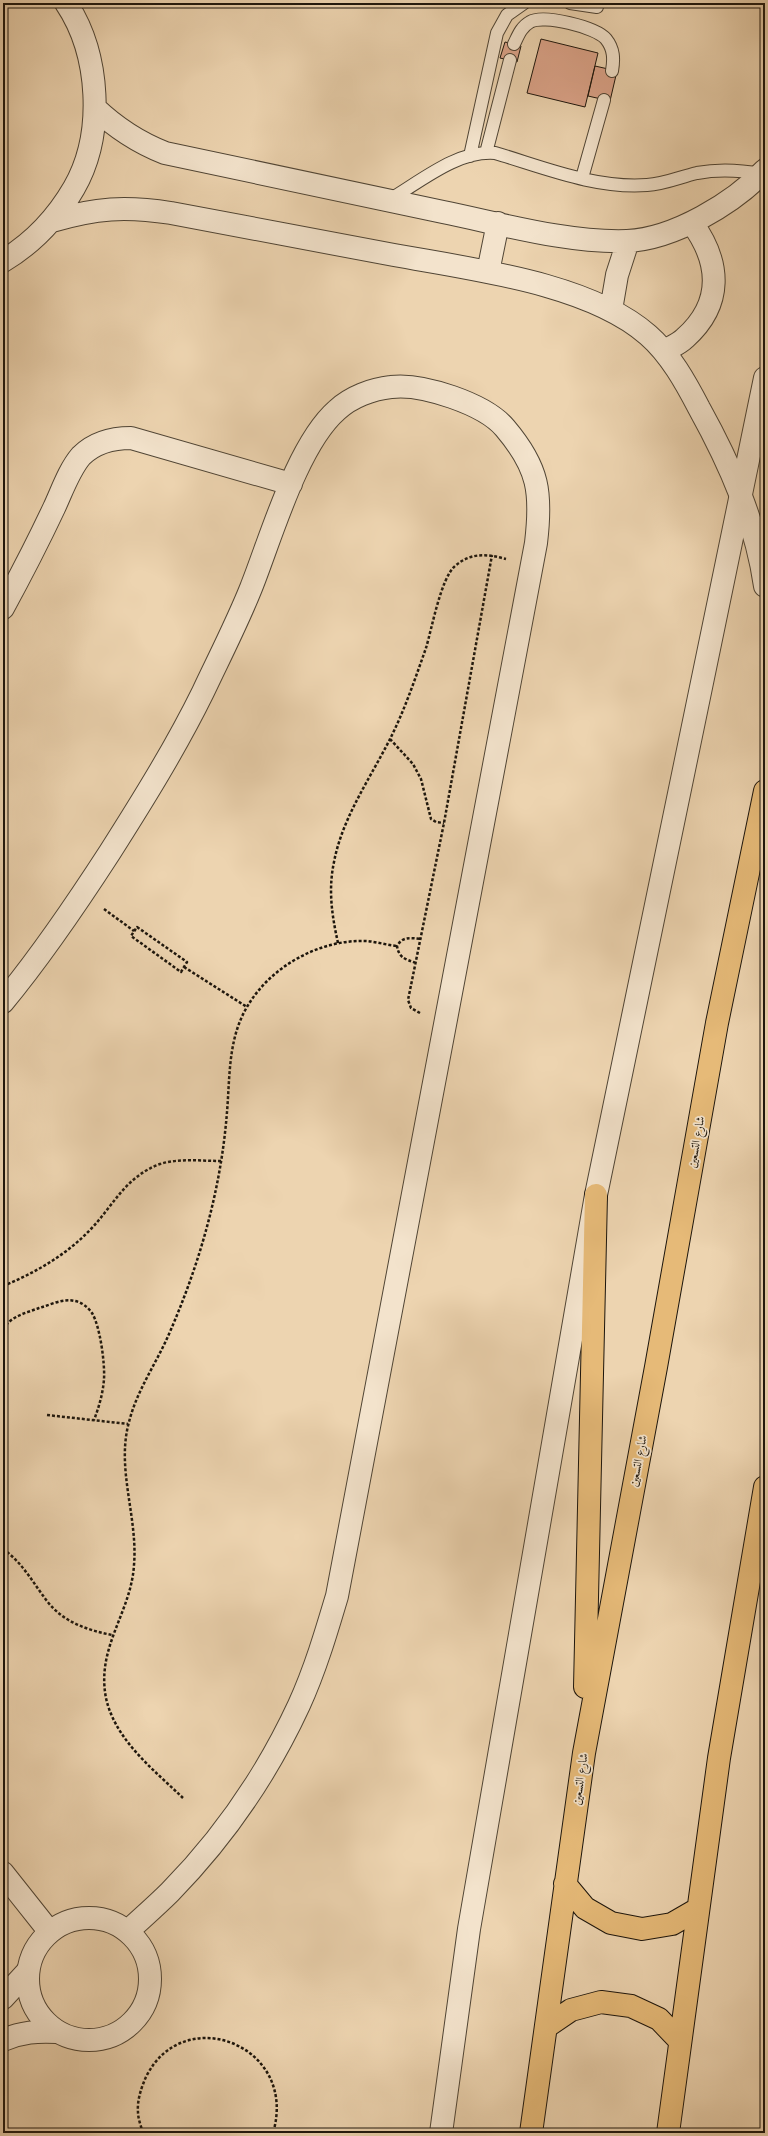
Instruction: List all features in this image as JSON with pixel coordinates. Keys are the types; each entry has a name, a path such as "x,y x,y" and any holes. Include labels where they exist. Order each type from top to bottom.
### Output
{"main road":[{"name":"شارع التسعين","path":"531,2133 584,1753 717,1023 765,791"},
{"path":"584,1753 596,1195"},
{"path":"668,2133 719,1758 765,1487"},
{"path":"565,1884 585,1908 611,1923 626,1926 642,1929 672,1924 698,1909"},
{"path":"546,2027 571,2010 601,2002 631,2006 659,2018 680,2041"}],"street":[{"path":"3,261 24,248 52,221 75,187 90,148 95,108 91,62 76,18 66,3"},
{"path":"95,108 127,135 145,146 165,153 563,236 628,241 692,224 728,201 763,172"},
{"path":"52,221 99,209 147,209 488,272 570,294 611,310 649,335 664,351 687,385 741,493 762,564 765,586"},
{"path":"488,272 498,223"},
{"path":"664,351 689,334 699,324 709,304 714,283 712,261 704,240 692,224"},
{"path":"611,310 616,275 628,241"},
{"path":"440,2133 469,1929 596,1195 765,378"},
{"path":"3,1002 83,893 146,795 202,694 250,591 291,484 318,430 338,408 364,393 393,386 423,389 473,405 501,423 522,448 536,478 540,511 532,565 337,1596 321,1651 300,1704 243,1804 209,1849 170,1892 128,1930"},
{"path":"3,608 25,568 71,473 81,457 95,445 112,438 131,438 291,484"},
{"path":"3,1873 49,1931"},
{"path":"3,1998 27,1972 34,1950 49,1931 74,1919 102,1918 128,1930 143,1948 150,1970 150,1993 140,2014 124,2030 102,2039 79,2039 58,2032 38,2031 19,2033 3,2040"},
{"path":"27,1972 30,1995 40,2016 58,2032"}],"lane":[{"path":"470,156 497,33 507,15 524,3"},
{"path":"570,3 598,8"},
{"path":"514,44 521,30 530,22 542,18 555,20 598,33 605,37 613,52 612,71"},
{"path":"486,153 510,60"},
{"path":"582,178 604,100"},
{"path":"389,200 446,166 470,156 486,153 495,153 582,178 622,186 648,185 672,181 712,171 729,170 763,172"}],"path":[{"path":"338,943 332,916 330,889 334,862 341,836 390,739 420,666 447,578 454,566 466,558 479,554 532,565"},
{"path":"447,1019 418,1013 411,1008 408,1000 444,824 492,556"},
{"path":"390,739 402,751 418,774 426,796 428,813 431,819 444,824"},
{"path":"83,893 134,931"},
{"path":"137,927 187,962 184,967 181,972 131,936 137,927"},
{"path":"416,962 404,959 398,954 397,946 401,940 407,938 421,939"},
{"path":"184,1798 139,1755 118,1730 106,1699 104,1667 112,1635 126,1602 134,1567 135,1531 124,1460 128,1424 140,1390 168,1336 192,1280 209,1222 221,1161 227,1112 230,1062 235,1033 247,1007 270,977 302,955 338,943 366,941 397,946"},
{"path":"184,967 247,1007"},
{"path":"3,1286 44,1267 68,1250 90,1230 122,1189 140,1174 161,1164 184,1160 221,1161"},
{"path":"3,1329 13,1318 64,1300 79,1303 91,1312 96,1322 104,1378 101,1399 94,1420"},
{"path":"3,1364 7,1375 6,1386 3,1392"},
{"path":"47,1415 128,1424"},
{"path":"3,1549 23,1567 47,1601 60,1614 76,1625 93,1632 112,1635"},
{"path":"143,2133 138,2112 141,2089 151,2068 167,2051 188,2041 211,2038 233,2043 253,2055 268,2072 277,2094 278,2117 274,2133"}],"building":[{"path":"541,39 598,53 585,107 527,93"},
{"path":"505,42 521,46 517,62 500,58"},
{"path":"595,66 617,71 610,101 588,96"}]}
